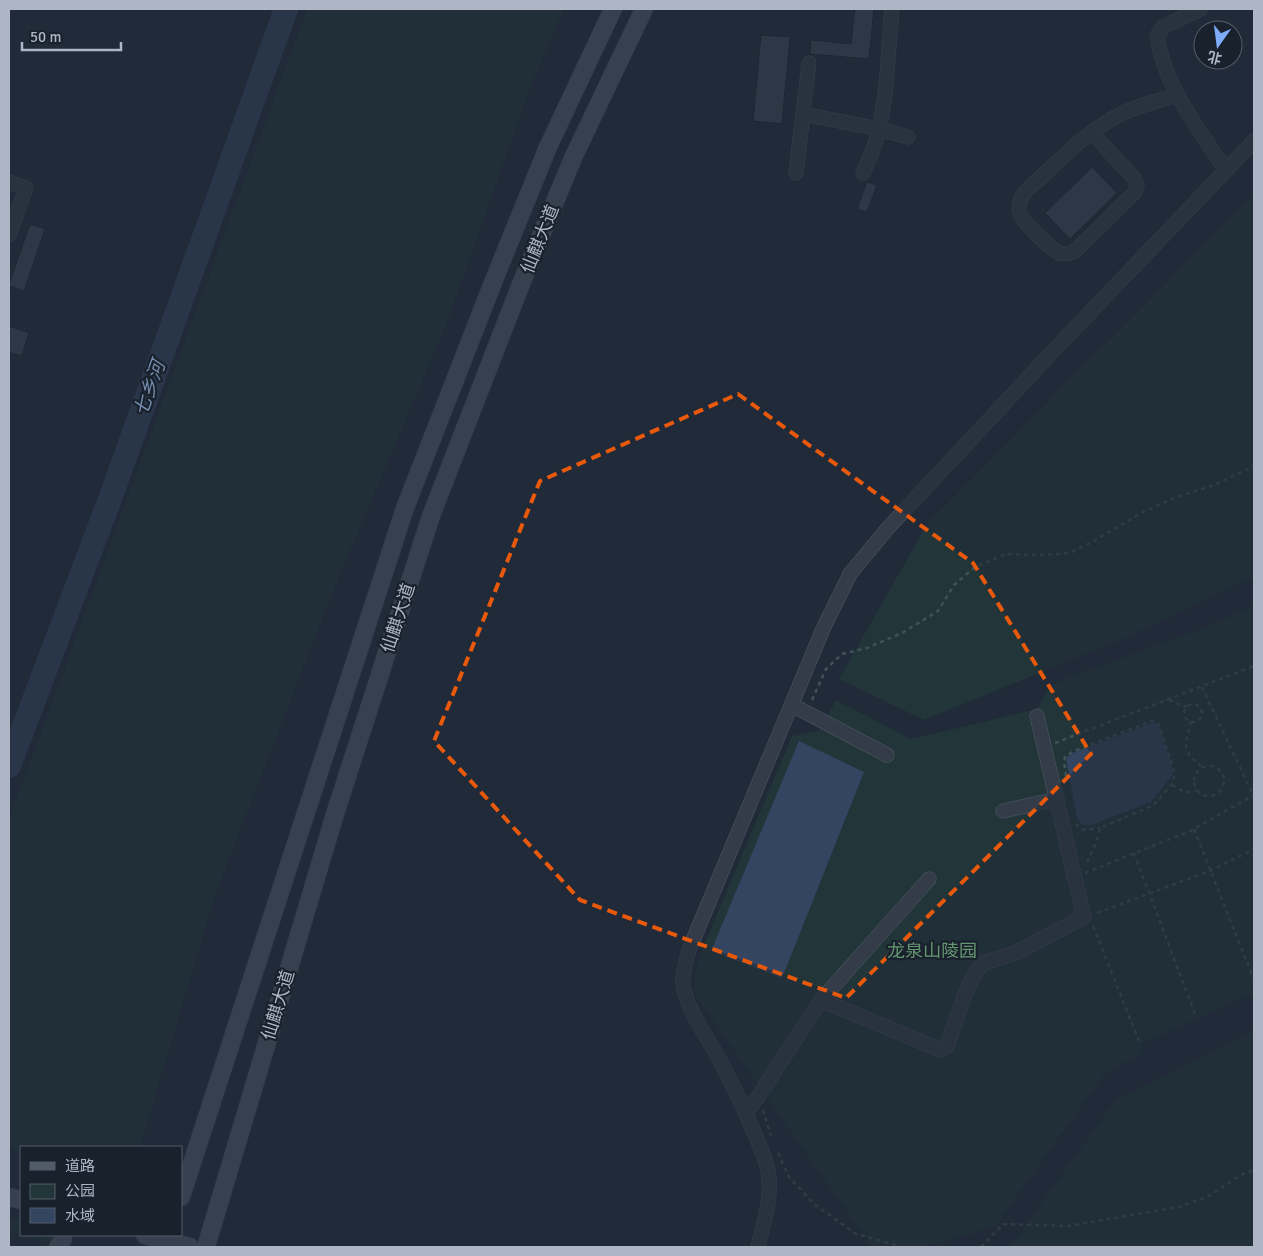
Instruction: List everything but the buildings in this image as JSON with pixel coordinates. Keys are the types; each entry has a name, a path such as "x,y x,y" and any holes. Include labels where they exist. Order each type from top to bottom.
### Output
{"main road":[{"name":"仙麒大道","path":"182,1194 405,508 548,147 613,9"},
{"name":"仙麒大道","path":"206,1247 335,814 431,516 519,289 573,158 644,9"},
{"path":"149,1236 190,1247"}],"street":[{"path":"863,173 875,146 883,109 892,9"},
{"path":"1200,9 1163,27 1157,36 1163,63 1177,95 1225,169"},
{"path":"796,173 809,63"},
{"path":"1092,133 1134,177 1137,184 1135,192 1074,252 1066,254 1058,252 1027,225 1020,216 1018,208 1021,198 1027,190 1092,133 1123,113 1177,95"},
{"path":"803,114 879,129 908,137"},
{"path":"758,1247 769,1196 770,1178 765,1158 727,1073 690,1006 683,983 684,969 690,950 823,629 850,574 887,529 1225,169 1254,141"},
{"path":"9,182 26,188 9,235"},
{"path":"792,705 887,755"},
{"path":"821,1000 941,1050 947,1046 965,994 974,975 983,963 1015,953 1086,916 1037,716"},
{"path":"1003,811 1057,799"},
{"path":"746,1112 758,1097 821,1000 929,879"}],"path":[{"path":"806,713 826,668 842,654 867,648 902,633 938,611 954,585 975,566 1006,554 1042,555 1070,553 1143,512 1178,497 1214,485 1254,466"},
{"path":"1045,747 1254,666"},
{"path":"1100,828 1097,840 1081,875 1194,828 1254,796 1202,687"},
{"path":"1168,700 1186,707"},
{"path":"1192,703 1199,705 1202,711 1201,718 1195,722 1191,721 1184,714 1186,707 1192,703"},
{"path":"1067,782 1065,757 1074,750 1152,721 1156,721 1159,725 1175,774 1172,784 1154,806 1100,828 1082,830 1074,822"},
{"path":"1191,721 1185,742 1186,749 1190,756 1202,767"},
{"path":"1215,766 1224,775 1224,787 1216,796 1203,797 1194,788 1194,776 1202,767 1215,766"},
{"path":"1172,784 1190,793 1196,790"},
{"path":"1194,828 1254,980"},
{"path":"1139,1041 1086,916 1210,871 1254,849"},
{"path":"1134,853 1195,1014"},
{"path":"758,1097 772,1138"},
{"path":"775,1146 790,1177 814,1204 856,1234 903,1247"},
{"path":"981,1247 1003,1224 1068,1226 1179,1207 1209,1196 1241,1175 1254,1170"}],"highlighted area":[{"path":"738,394 973,563 1091,754 846,998 580,900 434,741 540,481"}],"green space":[{"path":"307,9 564,9 532,83 448,320 331,596 216,893 140,1146 20,1146 20,1152 9,1149 9,820"},
{"path":"1254,195 1254,577 1125,638 924,720 839,679 927,524"},
{"name":"龙泉山陵园","path":"1254,606 1254,993 1141,1044 1143,1053 1105,1073 995,1227 923,1247 872,1247 693,992 699,957 792,736 819,731 836,700 911,739 1037,709 1047,691 1059,681 1203,628"},
{"path":"1254,1030 1254,1247 1010,1247 1115,1101"},
{"path":"9,1218 20,1221 20,1235 9,1232"},
{"path":"23,1236 53,1236 50,1241 45,1242"}],"water":[{"path":"27,718 9,768 9,731"},
{"path":"1155,722 1158,725 1171,762 1173,775 1151,802 1091,825 1083,825 1077,819 1066,758 1075,752"},
{"path":"799,741 864,772 782,978 711,951"}],"waterway":[{"name":"七乡河","path":"9,766 110,499 286,9"}]}
